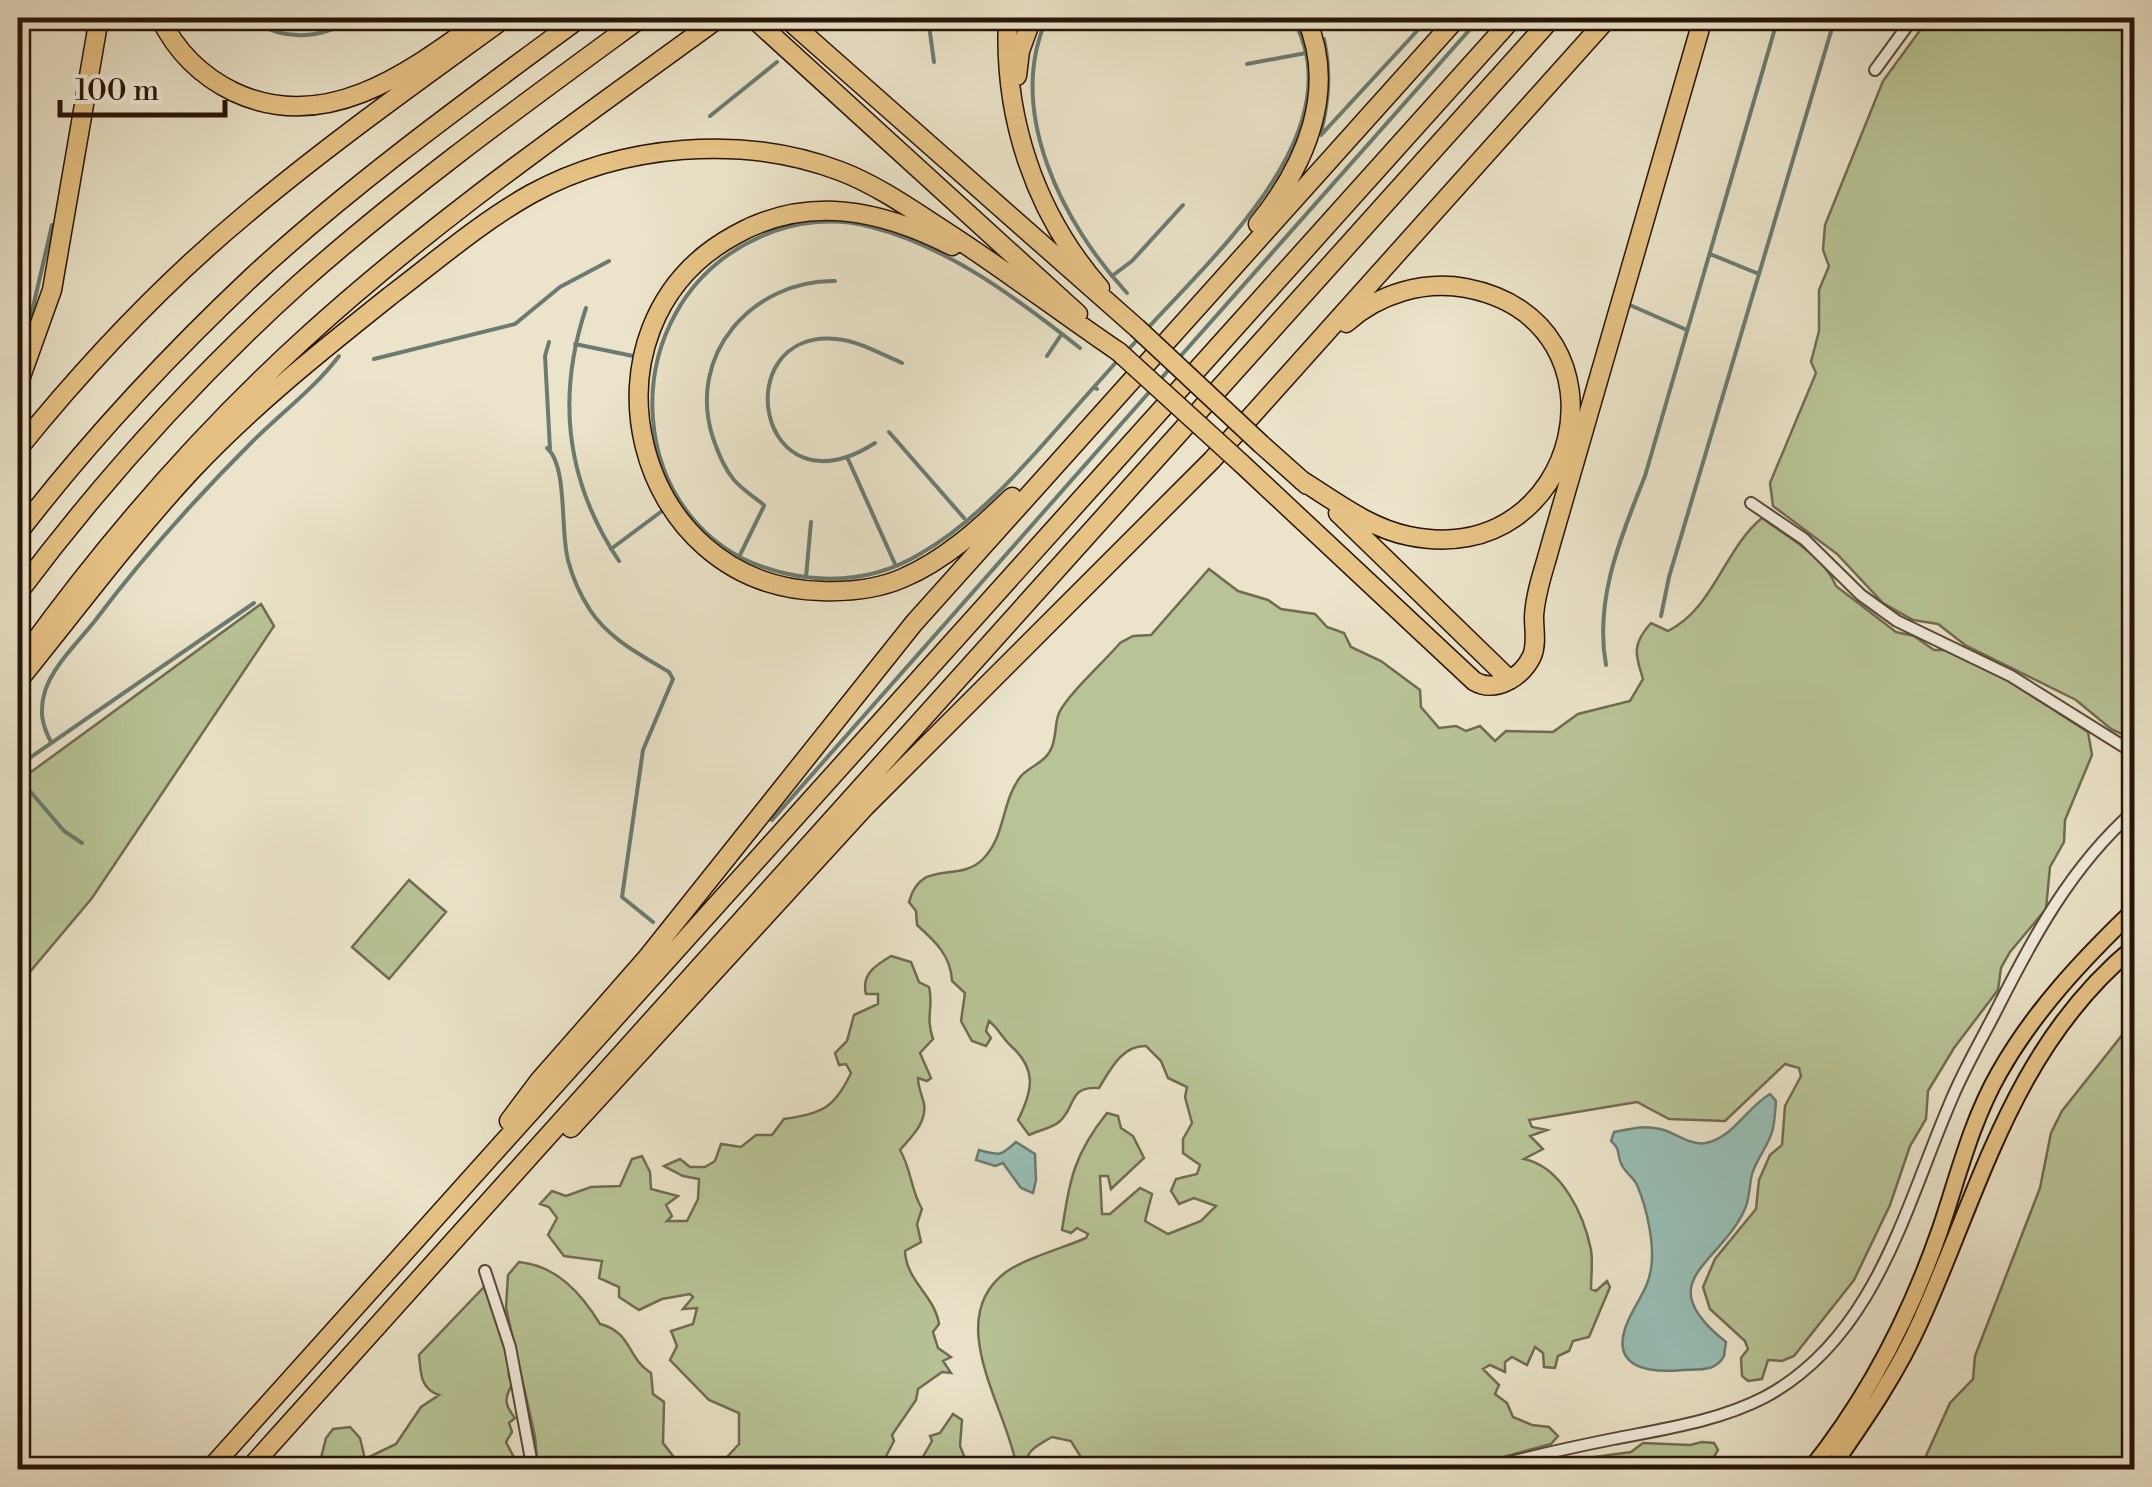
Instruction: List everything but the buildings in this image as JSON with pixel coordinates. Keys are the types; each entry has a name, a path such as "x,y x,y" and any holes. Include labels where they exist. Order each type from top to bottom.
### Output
{"highway":[{"path":"18,385 52,290 99,18"},
{"path":"160,18 182,52 219,85 291,108 342,101 388,83 484,18"},
{"path":"18,449 108,344 213,243 349,133 505,18"},
{"path":"18,533 107,425 256,274 423,136 580,18"},
{"path":"18,593 126,458 176,403 288,295 434,172 641,18"},
{"path":"18,664 152,494 237,403 305,338 460,209 719,18"},
{"path":"786,18 1137,328 1510,680"},
{"path":"1008,18 1008,88 1023,150 1078,260 1137,328"},
{"path":"1032,18 1020,51 1017,88 1034,175"},
{"path":"1176,333 1202,288 1271,208 1305,148 1316,114 1320,82 1316,47 1306,18"},
{"path":"480,1168 539,1081 646,959 902,638 1457,18"},
{"path":"209,1470 1513,18"},
{"path":"248,1470 1552,18"},
{"path":"512,1175 563,1136 865,807 1164,512 1608,18"},
{"path":"758,22 1014,253 1474,681 1488,688 1522,672 1534,650 1534,616 1550,547 1703,18"},
{"path":"18,681 128,542 248,415 356,323 499,213 578,172 675,151 723,150 796,158 840,171 882,191 989,259 1118,352"},
{"path":"1042,300 950,245 885,217 844,210 804,211 748,228 719,243 694,265 677,284 650,332 640,362 638,387 639,424 647,460 676,515 718,557 777,585 802,591 839,592 901,579 939,559 992,516 1066,443 1091,427"},
{"path":"1271,396 1354,316 1396,293 1431,286 1474,290 1517,307 1548,338 1564,367 1571,398 1567,446 1548,486 1520,514 1502,524 1449,539 1410,537 1362,518 1301,480"}],"main road":[{"path":"1810,1470 1875,1376 1908,1310 1970,1138 1997,1076 2059,989 2134,910"},
{"path":"1830,1470 1875,1406 1905,1353 2015,1095 2073,1007 2134,948"}],"street":[{"path":"1875,70 1913,18"},
{"path":"1751,503 1804,539 1889,616 2012,676 2134,754"},
{"path":"1480,1470 1674,1427 1740,1408 1788,1383 1822,1356 1860,1307 1880,1271 1955,1091 2038,932 2079,870 2134,811"},
{"path":"485,1271 510,1347 533,1470"}],"green space":[{"path":"1929,18 2134,18 2134,740 2111,729 2076,700 1965,645 1938,624 1913,620 1883,603 1837,554 1773,506 1770,483 1816,373 1811,362 1819,331 1819,290 1829,266 1823,250 1825,225 1883,81"},
{"path":"1762,518 1814,556 1836,586 1896,632 1914,636 1934,650 1947,650 2014,684 2088,732 2092,755 2065,820 2064,842 2050,867 2046,909 2010,952 2001,968 1998,990 1954,1048 1928,1091 1926,1119 1910,1146 1890,1205 1854,1280 1794,1356 1782,1361 1768,1360 1762,1379 1748,1381 1742,1376 1741,1358 1748,1349 1745,1341 1710,1309 1703,1287 1715,1259 1756,1209 1759,1180 1770,1155 1782,1145 1785,1106 1801,1076 1799,1068 1785,1064 1725,1121 1669,1119 1637,1102 1529,1120 1532,1127 1547,1130 1530,1136 1543,1149 1524,1159 1550,1172 1569,1194 1591,1250 1591,1289 1596,1291 1607,1281 1610,1287 1589,1337 1573,1341 1569,1351 1558,1356 1555,1368 1544,1367 1543,1353 1535,1347 1527,1365 1512,1357 1505,1362 1505,1372 1490,1365 1483,1369 1499,1385 1495,1394 1507,1403 1513,1417 1549,1427 1558,1436 1551,1444 1496,1459 1484,1457 1450,1469 1118,1469 1087,1467 1071,1441 1052,1437 1030,1453 1025,1469 1017,1469 984,1367 979,1315 987,1292 1006,1272 1086,1238 1088,1234 1077,1228 1071,1233 1062,1230 1065,1212 1080,1155 1107,1113 1118,1116 1121,1128 1133,1136 1144,1158 1111,1189 1108,1176 1100,1176 1102,1214 1110,1214 1140,1188 1152,1194 1145,1221 1168,1234 1201,1221 1216,1206 1194,1198 1179,1204 1171,1191 1176,1179 1197,1174 1200,1165 1183,1153 1183,1139 1192,1123 1185,1097 1187,1087 1168,1078 1161,1061 1146,1046 1123,1054 1099,1088 1077,1094 1059,1122 1029,1135 1018,1120 1029,1089 1025,1063 989,1021 986,1031 991,1038 986,1046 972,1041 961,1021 965,993 952,981 941,950 917,925 916,911 909,902 915,888 931,875 963,870 983,859 996,840 1021,776 1050,751 1059,713 1070,697 1120,643 1133,636 1151,635 1209,569 1238,591 1268,600 1281,609 1315,614 1327,627 1344,633 1351,647 1381,661 1420,690 1421,707 1439,728 1456,726 1466,731 1480,726 1495,741 1506,731 1553,732 1578,714 1630,701 1643,679 1637,649 1645,630 1651,623 1668,631 1684,621"},
{"path":"261,604 274,626 92,898 18,986 18,760 31,772"},
{"path":"409,880 446,912 389,979 352,947"},
{"path":"891,956 911,962 919,982 929,987 933,1039 920,1053 931,1078 918,1078 923,1117 900,1150 922,1209 917,1224 921,1242 905,1251 910,1271 936,1314 939,1324 933,1332 938,1348 951,1357 943,1361 951,1373 942,1372 918,1389 916,1400 892,1435 894,1441 882,1464 898,1469 748,1469 733,1464 727,1457 739,1444 739,1413 709,1400 670,1360 677,1346 671,1331 693,1324 697,1308 683,1309 693,1297 690,1294 662,1299 639,1310 619,1297 619,1287 599,1278 602,1261 564,1256 548,1235 557,1218 549,1207 540,1204 552,1191 566,1196 591,1187 620,1186 632,1159 642,1156 650,1172 651,1189 678,1196 666,1205 672,1216 667,1221 687,1221 698,1199 699,1179 664,1166 680,1159 690,1167 705,1167 715,1161 721,1144 741,1147 756,1135 772,1135 784,1119 817,1111 832,1102 851,1073 846,1064 839,1065 835,1053 847,1041 854,1015 878,1004 878,994 866,994 866,981 875,967"},
{"path":"2134,1020 2134,1469 1920,1469 1950,1403 1973,1379 1975,1356 2040,1188 2051,1133 2062,1111"},
{"path":"519,1262 545,1269 567,1283 600,1324 618,1333 651,1373 653,1394 664,1402 663,1443 683,1469 538,1469 535,1437 506,1308 508,1275"},
{"path":"484,1287 507,1345 509,1377 513,1383 506,1401 515,1418 509,1423 512,1432 506,1442 520,1469 318,1470 326,1438 333,1429 350,1427 360,1438 365,1459 396,1444 421,1407 439,1395 425,1384 419,1355"},
{"path":"953,1414 962,1420 960,1446 964,1456 976,1462 986,1458 992,1469 916,1469 932,1441 930,1436 940,1433"},
{"path":"1643,1443 1714,1443 1718,1450 1707,1469 1544,1469 1565,1461 1631,1452"}],"water":[{"path":"1770,1094 1776,1101 1773,1128 1752,1174 1746,1207 1733,1230 1696,1274 1691,1288 1693,1304 1704,1321 1726,1342 1724,1356 1716,1365 1701,1369 1659,1371 1637,1366 1624,1352 1623,1341 1649,1277 1651,1238 1637,1185 1611,1141 1614,1132 1654,1128 1706,1143 1725,1135"},
{"path":"1016,1142 1035,1154 1033,1193 1021,1188 1003,1163 995,1166 976,1160 979,1150 1000,1154"}],"waterway":[{"path":"18,58 25,18"},
{"path":"249,18 289,35 315,34 355,18"},
{"path":"832,22 837,18"},
{"path":"928,18 934,62"},
{"path":"1047,18 1036,54 1033,90 1037,128 1047,164 1082,234 1127,293"},
{"path":"1146,330 1239,228 1269,188 1292,146 1306,103 1307,60 1292,18"},
{"path":"1321,135 1429,18"},
{"path":"1178,359 1480,18"},
{"path":"1606,665 1604,616 1612,569 1645,476 1778,18"},
{"path":"1661,616 1669,577 1835,18"},
{"path":"1321,133 1328,86 1324,39"},
{"path":"1247,64 1306,53"},
{"path":"710,116 777,62"},
{"path":"1112,276 1132,261 1183,205"},
{"path":"1080,348 982,277 928,247 857,224 815,222 787,227 760,237 710,270 676,313 657,364 653,418 664,470 691,516 732,552 788,574 823,579 872,574 920,554 968,520 1013,477 1094,387"},
{"path":"18,332 23,319 31,316 52,225"},
{"path":"1710,254 1759,274"},
{"path":"374,359 515,324 560,287 609,261"},
{"path":"764,505 734,480 719,455 707,407 709,378 718,352 733,328 753,308 777,293 805,284 835,281"},
{"path":"1632,306 1687,330"},
{"path":"586,308 571,374 571,439 587,501 619,561"},
{"path":"1047,356 1061,335"},
{"path":"1126,352 1140,337"},
{"path":"875,443 835,460 803,457 781,441 770,416 769,388 779,362 801,344 845,340 902,363"},
{"path":"549,342 545,356 550,449"},
{"path":"575,344 633,356"},
{"path":"51,742 42,705 60,663 190,507 339,356"},
{"path":"1097,389 1094,387 1119,359"},
{"path":"1159,381 1172,366"},
{"path":"772,820 1152,389"},
{"path":"889,432 964,518"},
{"path":"547,448 558,469 568,560 583,599 606,630 669,672 673,679 643,750 622,897 653,922"},
{"path":"848,459 895,564"},
{"path":"740,555 764,506"},
{"path":"611,549 662,511"},
{"path":"806,577 811,522"},
{"path":"18,766 254,603"},
{"path":"18,777 64,831 82,843"}]}
